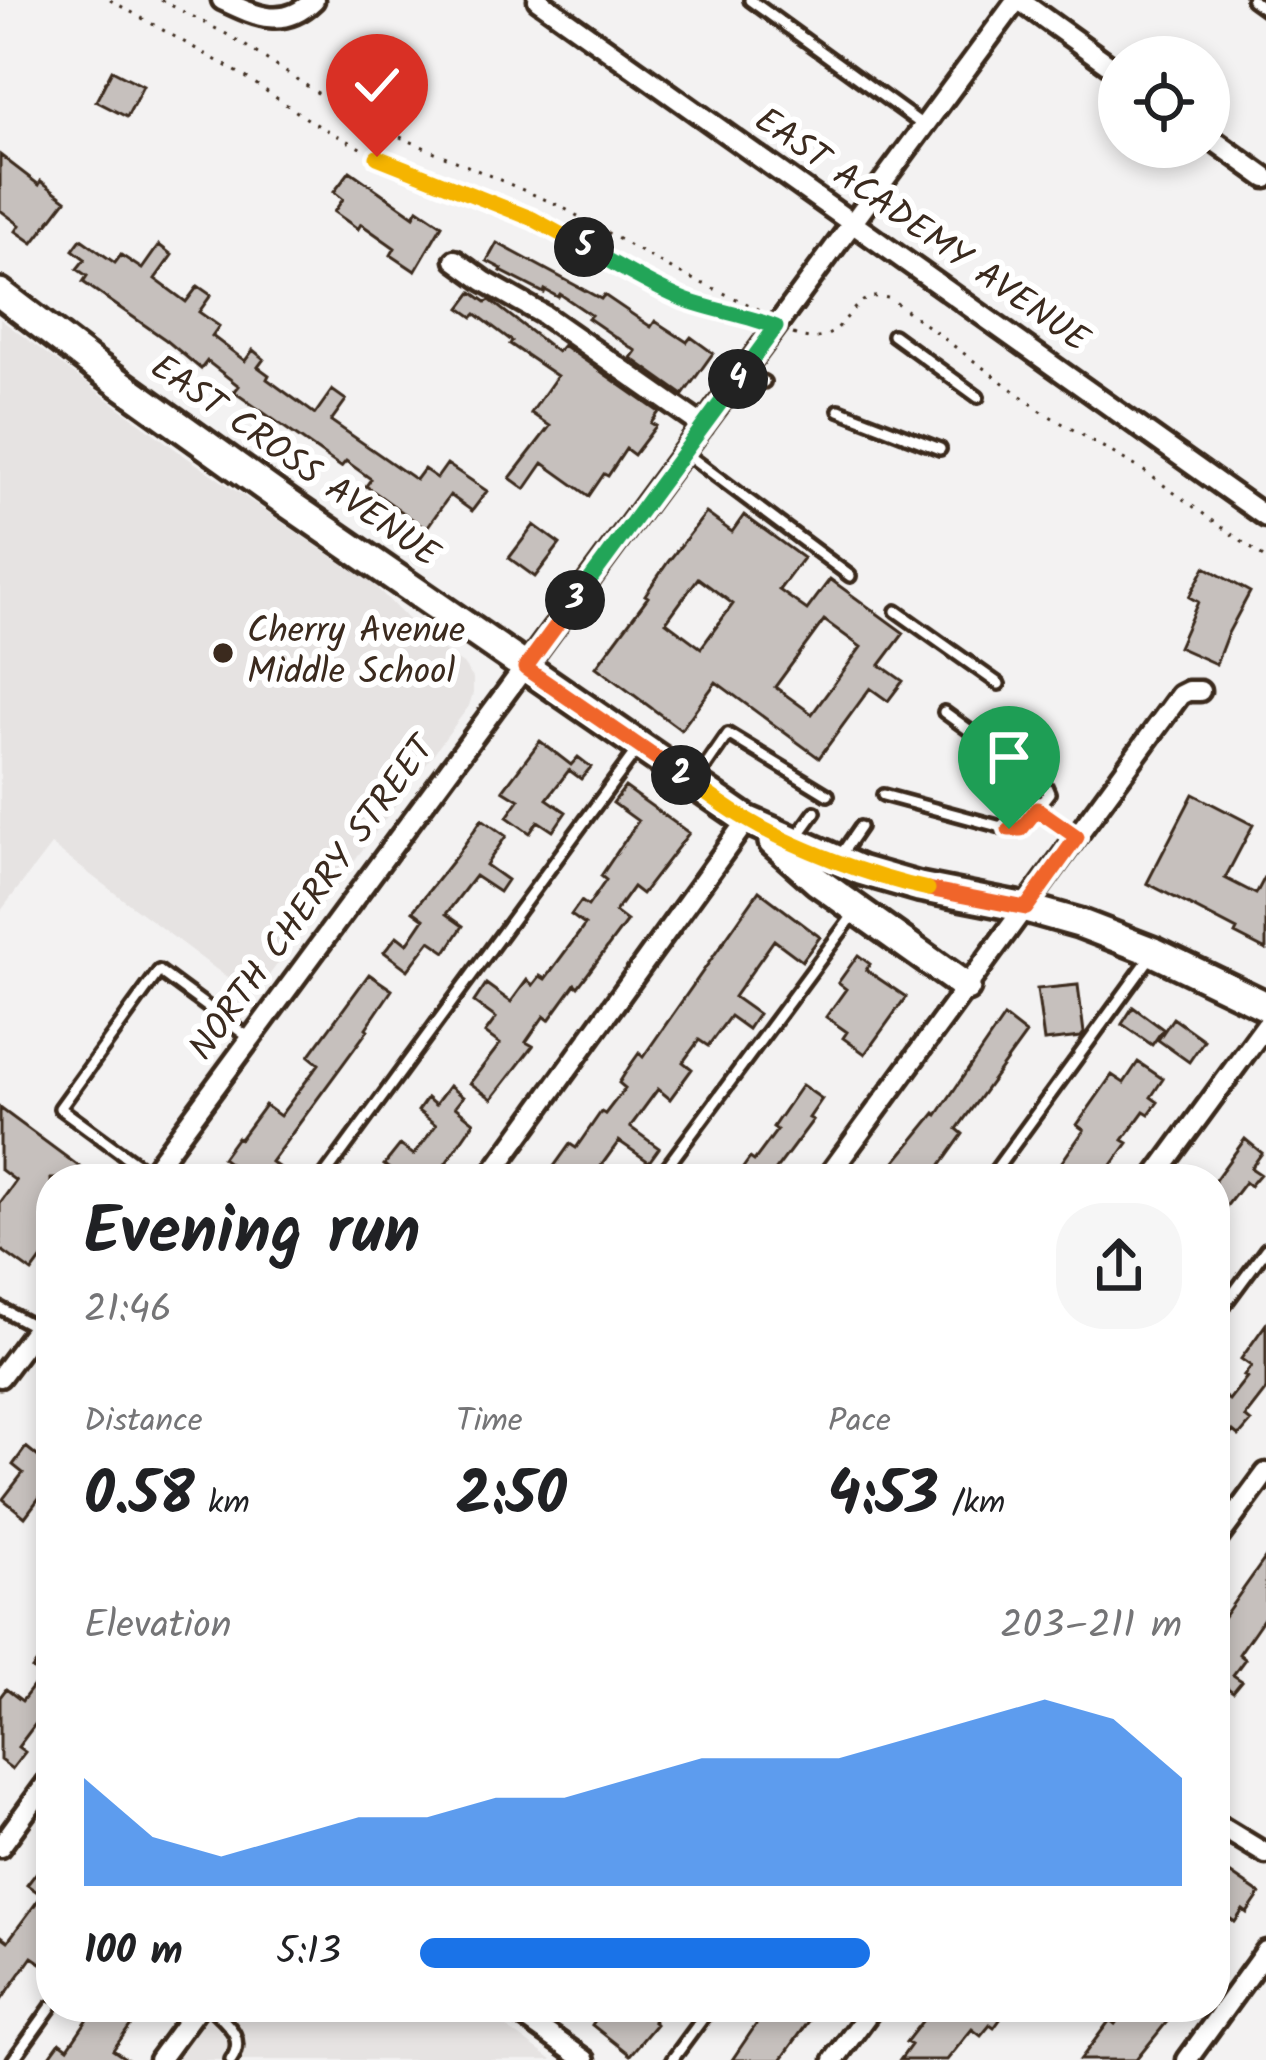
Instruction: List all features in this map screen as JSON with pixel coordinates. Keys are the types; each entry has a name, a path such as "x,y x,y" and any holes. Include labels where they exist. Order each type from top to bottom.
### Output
{"street":[{"path":"222,0 254,16 279,18 297,16 314,0"},
{"name":"EAST ACADEMY AVENUE","path":"538,0 1266,517"},
{"name":"NORTH CHERRY STREET","path":"159,1164 1018,0"},
{"path":"1018,0 1098,57"},
{"path":"1230,152 1266,178"},
{"path":"454,260 544,315 703,426"},
{"name":"EAST CROSS AVENUE","path":"0,292 93,364 747,820 837,860 920,887 1079,923 1154,952 1266,1006"},
{"path":"837,1164 1180,695 1201,691"},
{"path":"499,1164 747,820 817,881 966,987"},
{"path":"1164,1164 1266,1025"},
{"path":"0,1377 36,1329"},
{"path":"1230,1522 1266,1473"},
{"path":"0,1847 36,1798"},
{"path":"1230,1832 1266,1854"},
{"path":"1230,2000 1266,1951"},
{"path":"159,2060 187,2022"},
{"path":"545,2022 585,2060"},
{"path":"834,2060 862,2022"},
{"path":"1186,2060 1214,2022"}],"lane":[{"path":"750,0 924,126"},
{"path":"1252,0 1266,10"},
{"path":"893,335 978,397"},
{"path":"742,374 764,382"},
{"path":"839,410 940,449"},
{"path":"684,452 850,576"},
{"path":"896,610 999,684"},
{"path":"883,795 1021,829 1049,794 1046,786 944,712"},
{"path":"694,784 728,734 828,795"},
{"path":"333,1164 639,746"},
{"path":"1037,809 1077,837"},
{"path":"794,842 815,812"},
{"path":"837,860 860,827"},
{"path":"669,1164 857,909"},
{"path":"1000,1164 1154,952"},
{"path":"132,1164 60,1108 159,970 250,1039"},
{"path":"1230,1298 1266,1249"},
{"path":"0,1308 36,1327"},
{"path":"13,2060 40,2022"},
{"path":"224,2022 238,2044 231,2060"},
{"path":"672,2060 700,2022"}],"path":[{"path":"110,0 377,157 533,219 691,302 735,312 810,340 844,323 871,296 891,298 1041,411 1144,472 1266,559"},
{"path":"161,0 232,37 356,118 560,206 675,271 764,311 776,327"}],"shaded area":[{"name":"Cherry Avenue Middle School","path":"0,319 182,454 374,585 473,678 469,706 253,997 51,845 0,912"},
{"path":"203,2022 499,2022 552,2060 176,2060"}],"building":[{"path":"112,70 143,86 127,117 96,101"},
{"path":"0,155 66,200 33,243 0,210"},
{"path":"350,171 414,216 418,209 442,225 415,271 391,255 395,248 334,212 343,199 334,192"},
{"path":"81,239 115,263 121,255 142,269 159,245 172,255 155,279 186,302 198,286 211,295 199,312 219,326 212,336 245,361 253,350 264,359 258,367 269,375 267,379 315,414 332,390 346,400 331,421 416,480 424,469 437,478 447,464 487,491 472,511 450,495 426,529 366,486 371,479 346,461 341,467 234,392 239,386 207,361 201,369 83,282 87,276 77,269 85,259 73,250"},
{"path":"497,243 601,299 604,295 651,327 655,321 713,353 683,395 631,358 636,351 588,318 591,315 560,294 544,293 487,261"},
{"path":"472,292 490,300 557,352 563,345 659,412 651,423 656,426 634,455 626,449 589,496 543,463 525,489 510,478 550,426 531,413 557,376 476,314 473,317 460,308"},
{"path":"706,513 732,532 744,515 803,558 779,590 807,610 830,579 904,633 880,665 903,681 888,701 870,688 819,758 716,682 681,730 596,667","holes":["698,578 733,604 701,648 666,622","824,620 861,647 812,714 775,687"]},
{"path":"534,525 560,544 535,577 509,558"},
{"path":"1205,567 1250,592 1216,664 1178,647 1198,602 1189,597"},
{"path":"540,741 571,765 578,757 591,767 581,779 569,770 547,799 566,812 553,831 538,821 530,833 507,817 519,800 503,790"},
{"path":"625,787 689,833 642,894 633,887 615,912 627,921 578,987 575,984 549,1020 544,1016 526,1042 533,1046 492,1099 470,1083 500,1044 485,1033 496,1018 474,1002 486,984 511,1002 527,980 533,985 540,976 545,979 585,925 571,915 581,901 588,906 606,880 601,876 638,821 613,803"},
{"path":"1193,794 1253,825 1225,878 1256,894 1266,875 1266,950 1147,883"},
{"path":"482,819 506,836 486,865 507,880 499,892 475,876 446,914 463,926 446,952 430,941 408,970 384,952 397,936 407,944 424,919 413,911"},
{"path":"759,891 820,937 802,961 774,940 734,997 758,1014 748,1029 730,1016 708,1046 699,1040 683,1062 692,1069 670,1099 658,1089 630,1127 659,1148 649,1162 619,1141 602,1164 556,1164 570,1144 576,1148 601,1112 605,1114 625,1088 619,1083 629,1067 639,1053 643,1057"},
{"path":"858,955 870,964 866,970 906,997 865,1054 826,1017 846,989 838,983"},
{"path":"369,974 392,990 274,1164 230,1164 222,1158 265,1105 280,1116 319,1064 309,1056"},
{"path":"1078,985 1084,1033 1044,1041 1037,989"},
{"path":"1133,1007 1163,1029 1152,1045 1122,1024"},
{"path":"1004,1017 1026,1034 957,1129 963,1134 941,1164 893,1164 937,1115"},
{"path":"1173,1018 1204,1040 1189,1062 1158,1040"},
{"path":"1138,1062 1163,1079 1151,1097 1158,1102 1149,1114 1144,1111 1113,1164 1060,1164 1084,1130 1077,1125 1112,1075 1124,1083"},
{"path":"802,1085 822,1099 809,1118 813,1120 780,1164 746,1164 750,1158 754,1161 777,1130 773,1127"},
{"path":"449,1086 463,1097 455,1107 474,1122 445,1164 385,1164 400,1145 414,1155 436,1125 418,1111 427,1098 435,1105"},
{"path":"0,1108 76,1164 36,1164 36,1267 32,1272 0,1249 0,1203 16,1181 0,1169"},
{"path":"1245,1139 1262,1153 1251,1168 1260,1174 1250,1186 1245,1182 1230,1202 1230,1164"},
{"path":"1266,1324 1266,1390 1245,1417 1251,1422 1239,1436 1233,1431 1230,1435 1230,1399 1251,1366 1241,1359"},
{"path":"26,1447 36,1455 36,1502 25,1517 3,1499 23,1473 13,1465"},
{"path":"1266,1557 1266,1615 1239,1654 1245,1659 1233,1675 1242,1681 1233,1692 1230,1690 1230,1608"},
{"path":"36,1683 36,1723 18,1747 25,1752 12,1769 0,1760 0,1697 6,1689 22,1701"},
{"path":"1230,1873 1260,1894 1235,1922 1230,1918"},
{"path":"36,1903 36,1960 32,1957 0,2002 0,1935 8,1941"},
{"path":"86,2022 133,2022 113,2050 128,2060 47,2060 60,2042 68,2048"},
{"path":"594,2022 656,2024 630,2055"},
{"path":"758,2022 808,2022 781,2060 732,2060"},
{"path":"921,2022 998,2022 981,2036 972,2029 947,2060 900,2060 911,2045 906,2042"},
{"path":"1108,2022 1167,2022 1136,2060 1080,2060"}],"place":[{"name":"Cherry Avenue Middle School","path":"223,653"}],"route":[{"path":"377,157 533,219 659,289 776,327 525,668 747,820 860,870 1026,908 1077,837 1037,809 1021,829 1009,829"}]}
